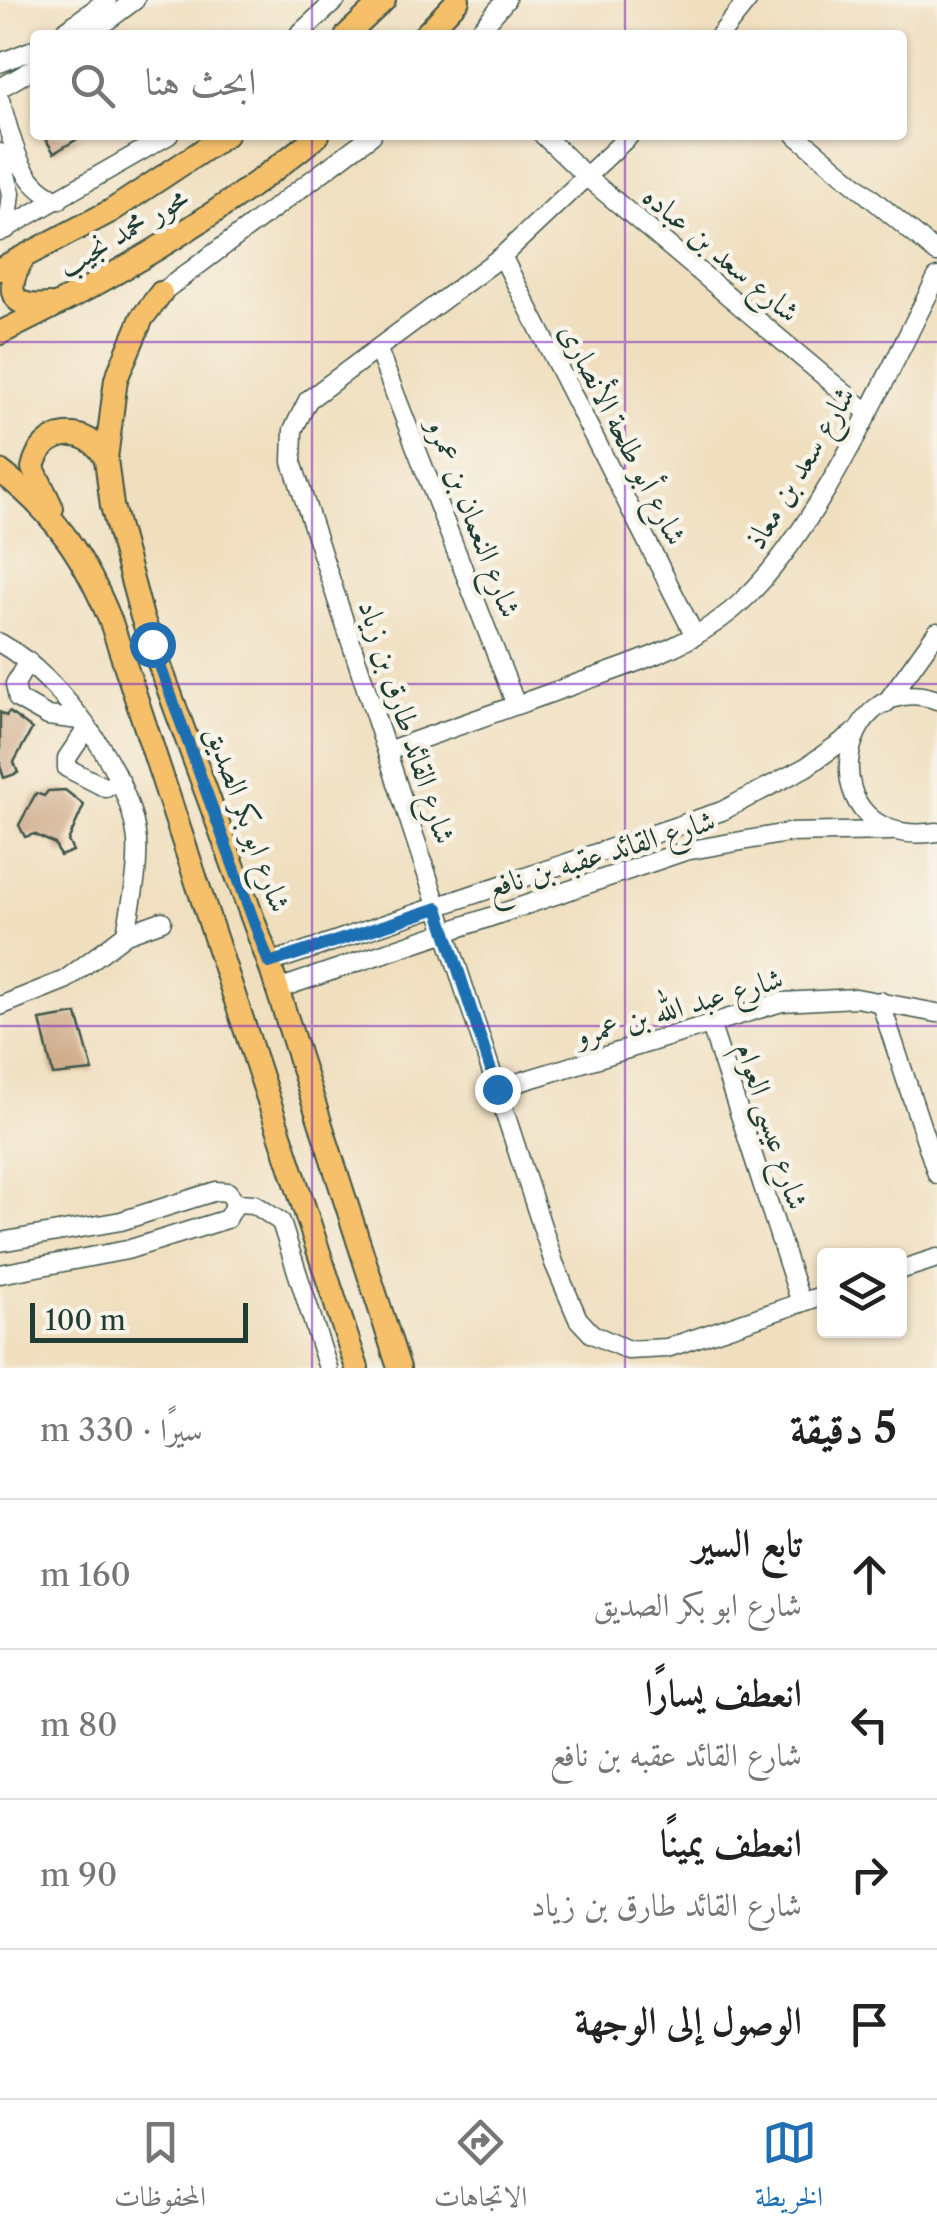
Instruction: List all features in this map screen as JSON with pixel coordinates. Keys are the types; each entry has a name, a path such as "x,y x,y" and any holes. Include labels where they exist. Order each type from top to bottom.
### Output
{"main road":[{"path":"351,30 384,0"},
{"path":"430,30 458,0"},
{"name":"محور محمد نجيب","path":"0,269 112,211 218,140"},
{"name":"محور محمد نجيب","path":"0,333 195,226 311,140"},
{"path":"23,258 12,278 11,290 18,301 29,307 59,304"},
{"name":"شارع ابو بكر الصديق","path":"161,293 142,318 116,379 106,459 112,506 142,618 278,989 400,1368"},
{"path":"106,459 96,443 73,434 49,440 38,452 33,468 60,528 93,578 111,622 357,1368"},
{"path":"0,472 60,528"},
{"path":"339,1312 377,1298"}],"street":[{"path":"95,30 135,0"},
{"path":"303,30 336,0"},
{"path":"485,30 506,0"},
{"path":"724,30 748,0"},
{"path":"66,30 101,2"},
{"path":"0,63 30,51"},
{"path":"0,88 30,71"},
{"path":"0,100 21,168 46,195 59,200"},
{"path":"4,231 161,140"},
{"path":"161,293 365,140"},
{"name":"شارع سعد بن عباده","path":"548,140 589,179 867,412"},
{"name":"شارع القائد طارق بن زياد","path":"625,140 589,179 502,256 308,400 293,430 292,462 568,1303 592,1334 609,1344 648,1352 817,1297"},
{"path":"802,140 937,253"},
{"path":"0,153 11,193 4,231"},
{"name":"شارع أبو طلحة الأنصارى","path":"502,256 695,636"},
{"name":"شارع سعد بن معاذ","path":"387,751 695,636 728,613 770,573 867,412 937,277"},
{"name":"شارع النعمان بن عمرو","path":"378,350 516,706"},
{"path":"886,703 937,632"},
{"path":"0,643 28,661 82,725 120,780 137,841 126,934"},
{"path":"28,661 15,684 18,698 48,716 82,725"},
{"path":"886,703 908,696 937,700"},
{"name":"شارع القائد عقبه بن نافع","path":"269,963 722,811 806,767 854,734 868,716 886,703"},
{"path":"82,725 67,758 68,768 106,788 120,780"},
{"path":"854,734 847,756 848,779 856,801 871,819 891,831"},
{"name":"شارع القائد عقبه بن نافع","path":"278,989 684,851 787,833 891,831 937,840"},
{"path":"914,836 937,832"},
{"path":"1,1005 65,980 126,934 162,921"},
{"name":"شارع عبد الله بن عمرو","path":"497,1089 782,1002 832,998 880,1001 937,1013"},
{"path":"880,1001 937,1174"},
{"name":"شارع عيسى العوام","path":"710,1023 801,1303"},
{"path":"0,1242 121,1220 210,1193 228,1192 236,1203"},
{"path":"210,1193 205,1207 221,1221"},
{"path":"0,1274 127,1250 221,1221 232,1215 236,1203"},
{"path":"236,1203 254,1204 281,1222 328,1368"},
{"path":"907,1268 937,1258"}],"building":[{"path":"46,140 76,140 54,153"},
{"path":"0,712 6,716 9,712 32,729 14,762 18,773 4,778 0,766"},
{"path":"65,790 84,805 68,841 73,851 60,856 55,844 34,834 25,837 19,825 36,793 44,796 48,791"},
{"path":"77,1014 93,1071 53,1075 40,1020"}],"route":[{"path":"152,644 269,963 438,908 497,1089"}]}
